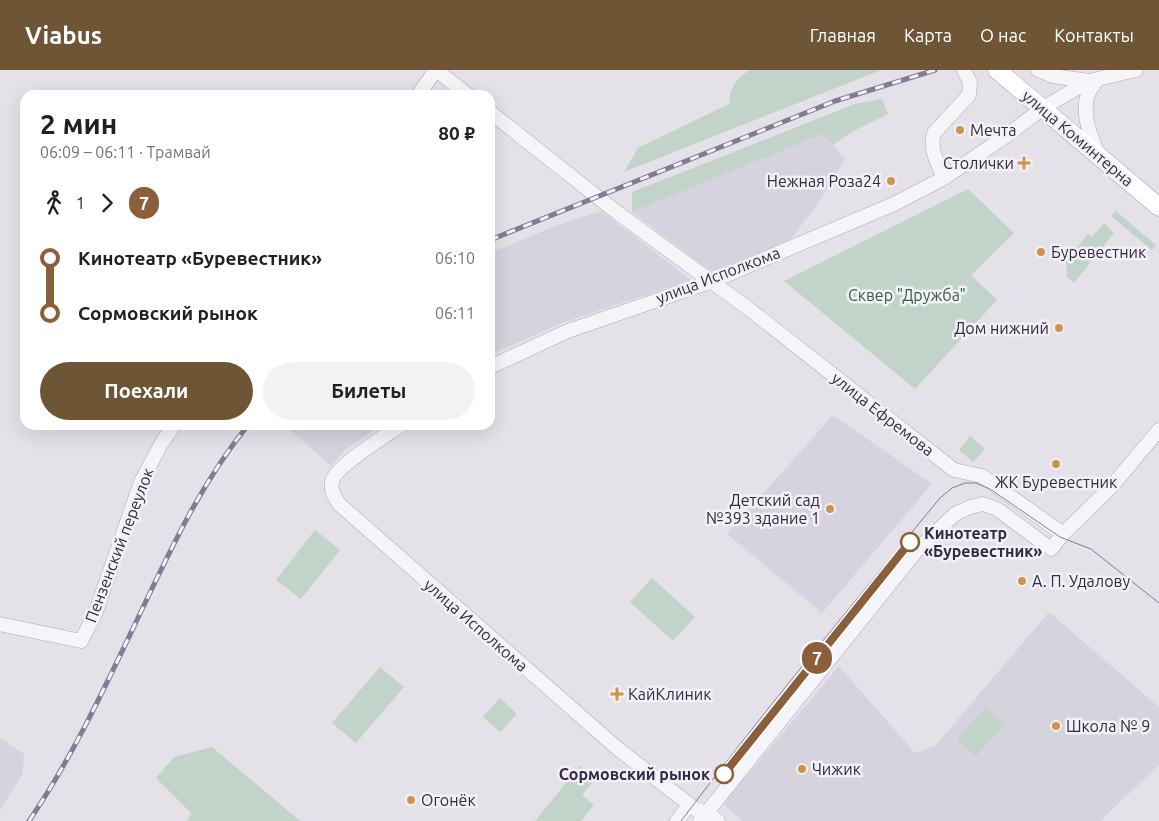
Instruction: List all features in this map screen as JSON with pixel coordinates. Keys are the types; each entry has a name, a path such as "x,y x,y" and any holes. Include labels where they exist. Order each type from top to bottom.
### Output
{"main road":[{"name":"улица Коминтерна","path":"997,70 1159,207"}],"street":[{"path":"422,90 436,70 462,90"},
{"path":"944,178 932,151 931,142 934,133 969,95 970,83 964,70"},
{"path":"1038,70 1053,76 1094,80 1136,70"},
{"path":"1094,80 1085,108 1089,130 1098,156"},
{"name":"улица Исполкома","path":"495,364 568,331 710,282 894,204 944,178 1006,136 1043,108 1094,80"},
{"name":"улица Ефремова","path":"495,116 619,214 744,306 954,470 982,476 1063,534"},
{"name":"Пензенский переулок","path":"0,624 81,641 95,614 141,482 171,430"},
{"name":"улица Исполкома","path":"394,430 358,455 334,476 332,493 339,504 610,742 708,818"},
{"path":"708,818 917,550 955,514 970,507 983,504 997,509 1051,549 1063,534 1111,487 1159,430"},
{"path":"677,821 689,805"}],"shaded area":[{"path":"822,133 845,159 819,202 790,240 712,272 632,212"},
{"path":"601,211 691,280 562,323 495,353 495,251 553,227"},
{"name":"Детский сад №393 здание 1","path":"833,415 932,484 822,613 727,534"},
{"path":"290,430 374,430 345,450 331,466"},
{"path":"1049,612 1159,707 1159,765 1100,821 743,821 723,804 839,666 915,753 936,745"},
{"path":"0,738 24,754 23,773 0,811"}],"green space":[{"path":"749,70 881,70 624,172 638,148 729,104 734,84"},
{"path":"882,99 888,114 853,131 833,145 822,134 632,212 632,192 855,104"},
{"name":"Сквер \"Дружба\"","path":"968,189 1014,233 971,275 997,300 915,389 784,281"},
{"path":"1116,211 1156,245 1152,250 1111,216"},
{"path":"1104,223 1114,233 1074,283 1067,277 1066,260 1088,234 1092,237"},
{"path":"970,436 985,449 973,462 959,450"},
{"path":"315,530 340,550 301,599 276,580"},
{"path":"652,578 695,617 673,641 630,602"},
{"path":"380,667 404,687 356,743 332,723"},
{"path":"500,698 517,714 500,732 483,717"},
{"path":"986,707 1005,725 976,756 957,739"},
{"path":"212,747 300,821 186,821 192,814 156,778 174,757"},
{"path":"580,766 596,778 582,795 594,805 581,821 535,821"}],"tram line":[{"path":"681,821 841,618 940,498 952,488 965,483 976,483 990,489 1060,537 1091,549 1159,603"},
{"name":"7","path":"724,774 910,542"}],"railway":[{"path":"495,238 835,101 935,70"},
{"path":"29,821 77,740 192,509 244,430"}],"place":[{"name":"Мечта","path":"960,130"},
{"name":"Столички","path":"1024,163"},
{"name":"Нежная Роза24","path":"891,181"},
{"name":"Буревестник","path":"1041,252"},
{"name":"Дом нижний","path":"1059,328"},
{"name":"ЖК Буревестник","path":"1056,464"},
{"name":"Детский сад №393 здание 1","path":"830,509"},
{"name":"Кинотеатр «Буревестник»","path":"910,542"},
{"name":"А. П. Удалову","path":"1022,581"},
{"name":"КайКлиник","path":"617,694"},
{"name":"Школа № 9","path":"1056,726"},
{"name":"Чижик","path":"802,769"},
{"name":"Сормовский рынок","path":"724,774"},
{"name":"Огонёк","path":"411,800"}]}
